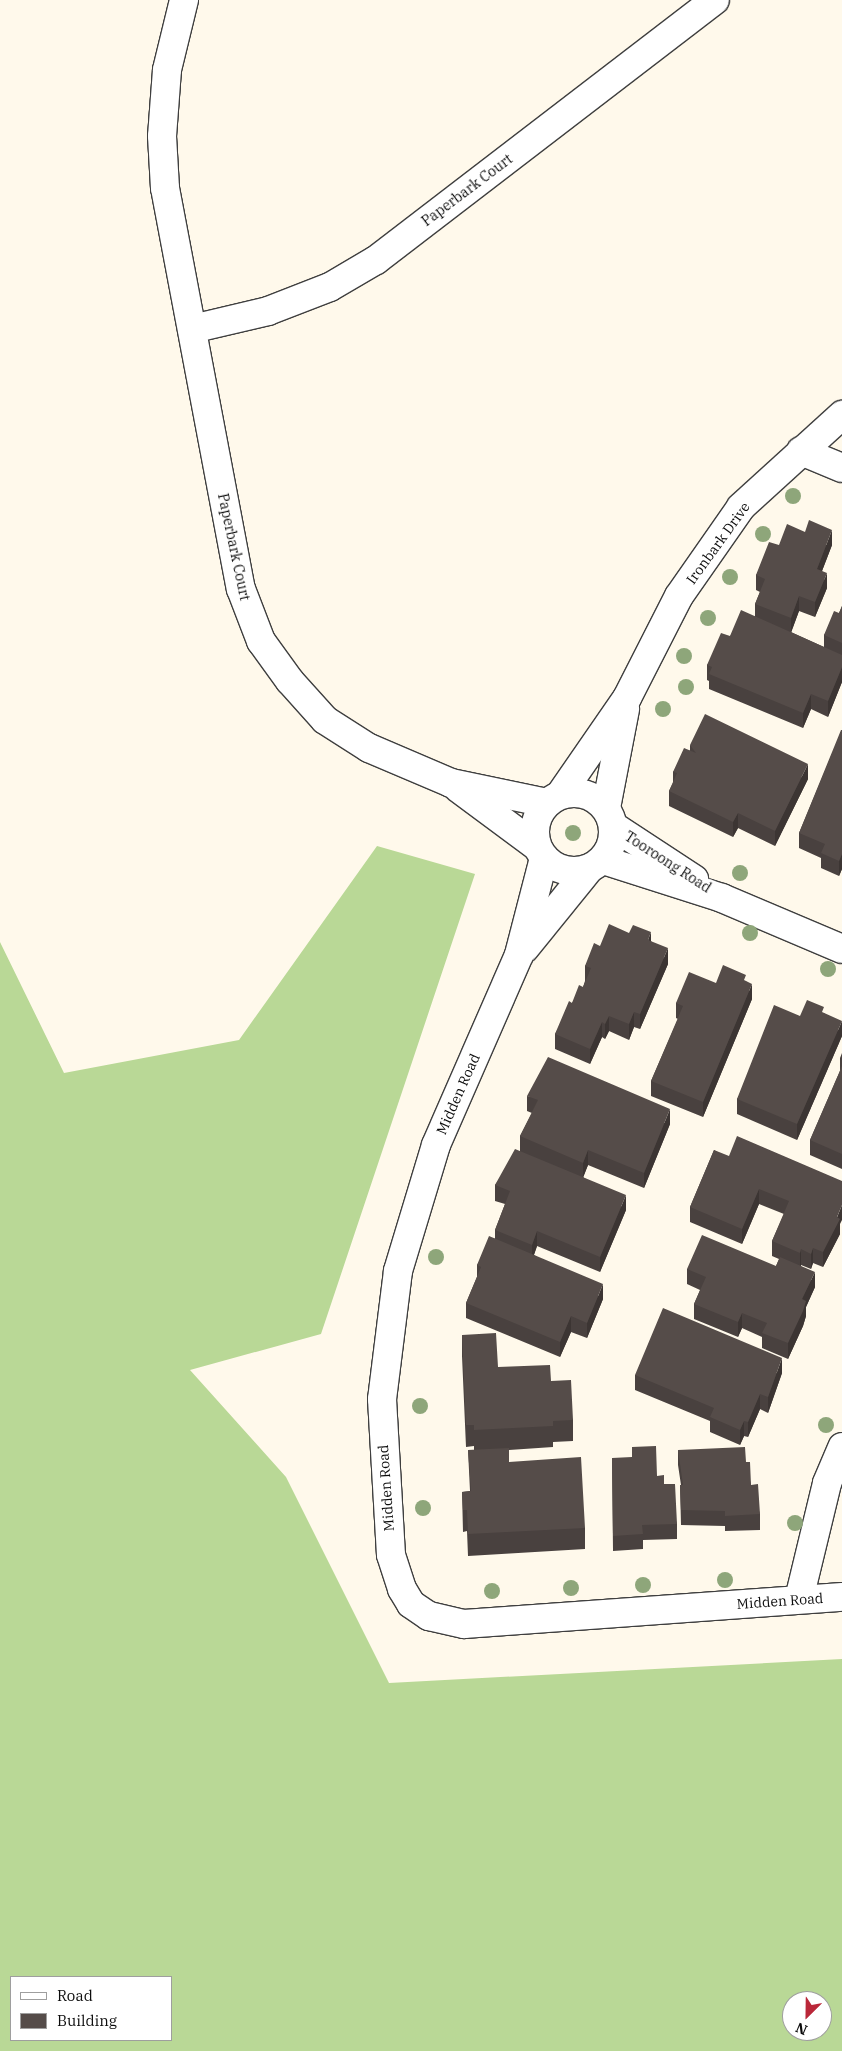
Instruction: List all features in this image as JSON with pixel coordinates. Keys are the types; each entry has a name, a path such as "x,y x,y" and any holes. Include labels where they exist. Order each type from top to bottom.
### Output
{"street":[{"name":"Paperbark Court","path":"184,0 167,70 162,136 172,238 192,329 241,590 261,640 290,681 325,720 369,748 451,783 553,799"},
{"name":"Paperbark Court","path":"192,329 277,308 330,287 376,260 715,0"},
{"name":"Ironbark Drive","path":"553,799 628,698 679,596 736,515 801,451 842,415"},
{"path":"801,451 842,468"},
{"name":"Ironbark Drive","path":"610,817 628,698"},
{"name":"Paperbark Court","path":"451,783 540,852"},
{"path":"576,792 591,796 610,817 611,846 596,864 572,872 556,868 540,852 536,823 553,799 576,792"},
{"name":"Tooroong Road","path":"610,817 722,898"},
{"name":"Midden Road","path":"540,852 520,955 436,1145 398,1271 382,1399 391,1555 402,1589 411,1604 428,1616 464,1624 842,1597"},
{"name":"Tooroong Road","path":"596,864 722,898 842,949"},
{"name":"Midden Road","path":"520,955 596,864"},
{"path":"799,1599 827,1483 842,1447"}],"green space":[{"path":"377,846 475,874 321,1334 190,1370 286,1477 389,1683 842,1659 842,2051 0,2051 0,942 64,1073 239,1040"}],"building":[{"path":"809,520 832,530 817,569 827,573 815,602 799,596 791,618 755,604 765,579 756,575 769,542 779,545 787,524 805,532"},
{"path":"842,606 842,643 824,635 834,611 839,613"},
{"path":"741,610 842,655 842,667 828,701 811,694 803,713 709,674 712,667 707,665 721,633 730,636"},
{"path":"705,714 808,764 775,831 738,813 733,822 669,791 677,773 673,772 684,748 696,753 690,745"},
{"path":"841,730 842,854 839,861 821,853 825,844 799,833"},
{"path":"609,924 629,933 633,925 651,932 648,940 668,948 640,1014 634,1012 629,1024 609,1016 605,1024 602,1022 590,1049 555,1034 569,1001 572,1003 579,985 583,987 591,968 585,966 594,943 600,946"},
{"path":"723,965 746,975 744,980 752,984 703,1102 651,1081 683,1006 676,1003 689,972 716,983"},
{"path":"807,1000 824,1007 822,1012 842,1021 797,1124 737,1099 774,1005 800,1016"},
{"path":"548,1057 670,1109 644,1173 588,1150 583,1163 520,1136 538,1100 527,1096"},
{"path":"842,1066 842,1154 810,1140"},
{"path":"737,1136 842,1181 842,1205 837,1217 840,1219 823,1252 813,1248 811,1254 801,1249 800,1253 772,1241 789,1201 759,1189 742,1229 690,1207 714,1150 729,1156"},
{"path":"515,1149 626,1195 600,1257 537,1231 532,1245 495,1230 510,1191 495,1185"},
{"path":"702,1235 776,1266 780,1257 815,1272 802,1299 806,1301 803,1311 788,1343 762,1333 767,1323 742,1313 738,1322 694,1304 706,1277 687,1269"},
{"path":"489,1236 603,1284 587,1323 571,1316 560,1342 466,1303 481,1267 477,1265"},
{"path":"663,1308 782,1358 768,1397 760,1394 748,1422 744,1421 740,1430 710,1417 714,1408 635,1375"},
{"path":"496,1333 498,1367 550,1365 551,1381 571,1380 573,1420 553,1421 553,1426 474,1430 474,1425 466,1425 462,1335"},
{"path":"656,1446 657,1476 664,1475 664,1484 675,1484 677,1524 642,1525 643,1534 613,1536 612,1458 632,1457 632,1447"},
{"path":"745,1447 746,1462 750,1462 751,1485 758,1484 760,1514 725,1516 725,1511 681,1510 680,1485 683,1485 678,1450"},
{"path":"509,1448 509,1462 581,1457 585,1528 468,1534 467,1510 463,1510 462,1492 471,1491 468,1450"}]}
